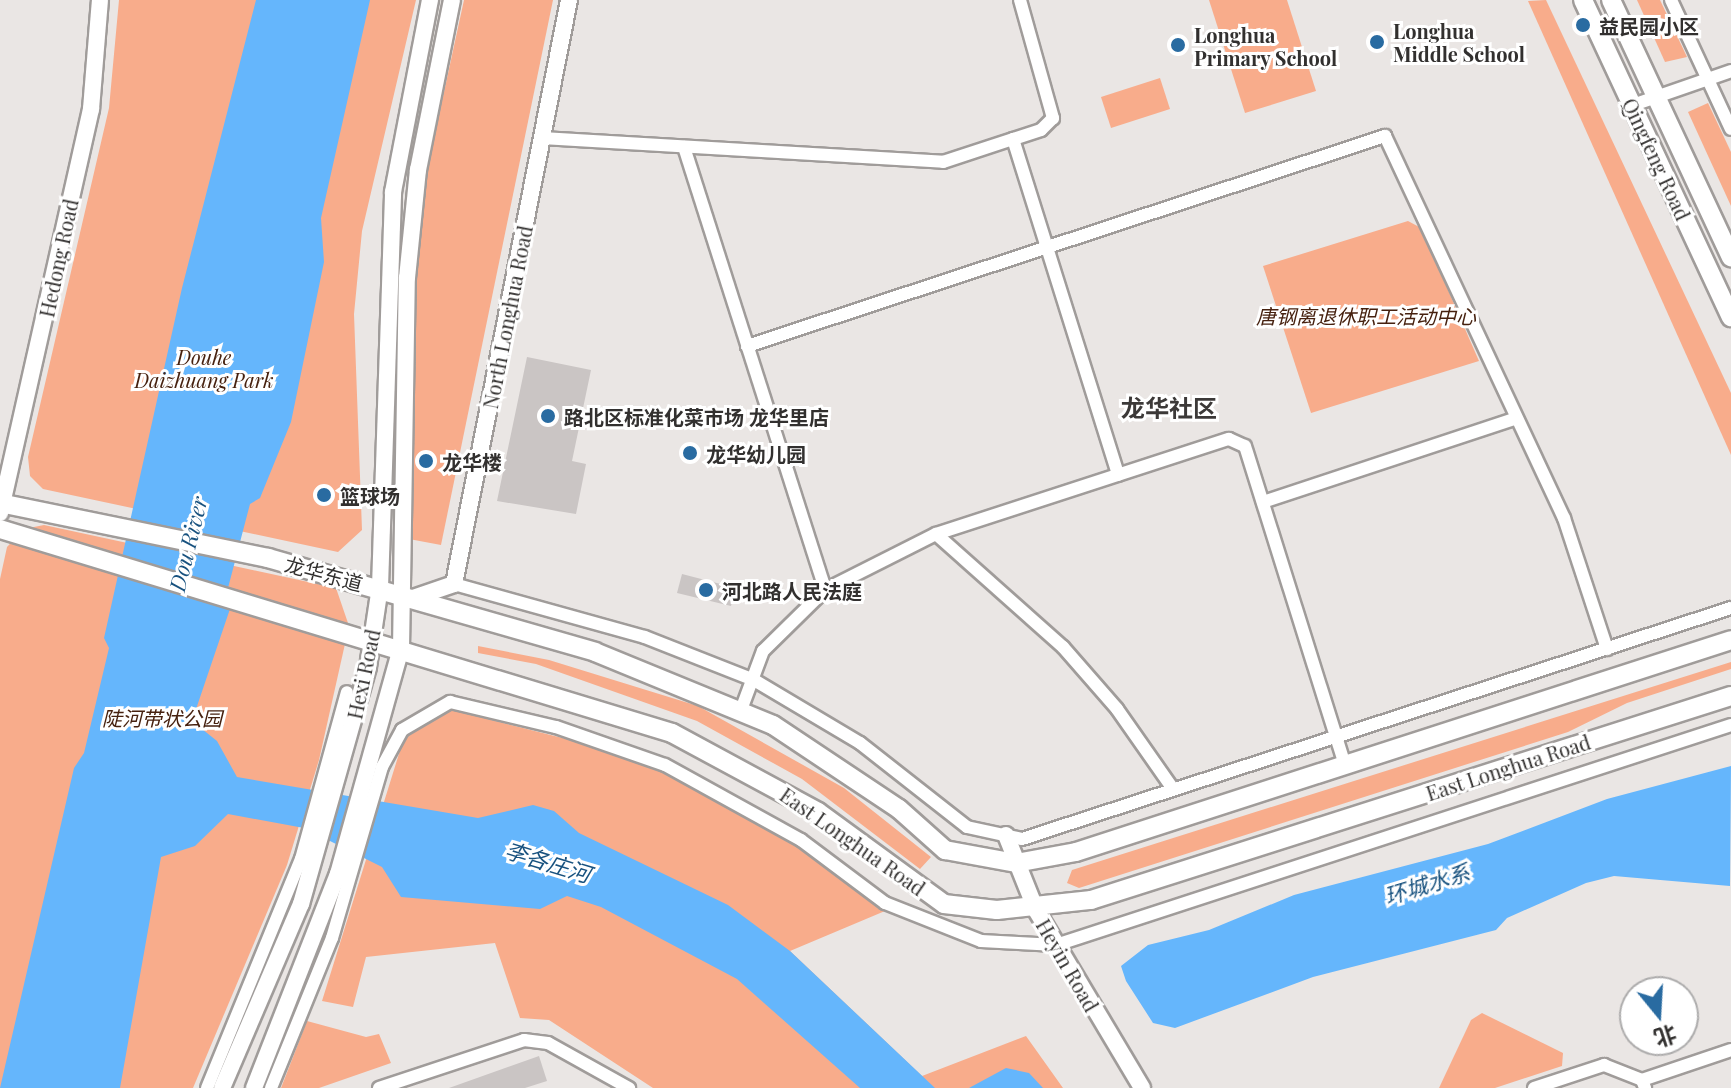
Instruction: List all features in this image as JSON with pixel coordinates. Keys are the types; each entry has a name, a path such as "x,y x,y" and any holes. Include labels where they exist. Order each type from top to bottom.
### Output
{"main road":[{"name":"Hedong Road","path":"1,506 91,109 100,0"},
{"name":"Hexi Road","path":"222,1088 307,860 372,640 380,587 393,192 430,0"},
{"name":"Hexi Road","path":"254,1088 345,872 363,774 401,649 405,600 407,278 418,170 452,0"},
{"name":"North Longhua Road","path":"454,584 569,0"},
{"name":"Qingfeng Road","path":"1583,0 1731,317"},
{"name":"Qingfeng Road","path":"1611,0 1731,257"},
{"name":"龙华东道","path":"1,506 109,523 268,558 380,587"},
{"name":"East Longhua Road","path":"0,529 99,555 672,733 818,812 944,904 1036,910 1091,900 1731,696"},
{"path":"405,600 454,584"},
{"path":"380,587 405,600 595,652 741,710 886,801 945,850 1016,863 1076,852 1731,640"},
{"name":"Heyin Road","path":"1006,835 1036,910 1142,1088"}],"street":[{"path":"542,138 943,162 1041,130 1053,118 1020,0"},
{"path":"1671,0 1731,129"},
{"path":"1633,105 1731,71"},
{"path":"747,346 1385,136 1514,419 1564,518 1607,649"},
{"path":"1013,139 1118,475"},
{"path":"684,147 825,590"},
{"path":"1263,502 1514,419"},
{"path":"741,710 763,651 795,613 825,590 936,534 1229,439 1245,446 1345,765"},
{"path":"936,534 1063,647 1117,709 1173,789"},
{"path":"454,584 645,637 754,680 860,743 967,827 1022,839 1069,827 1173,789 1731,608"},
{"path":"333,771 347,692"},
{"path":"271,1088 332,938 345,872 382,767 402,730 450,702 556,727 665,765 749,809 885,903 981,941 1056,945 1731,725"},
{"path":"207,1088 307,860"},
{"path":"379,1088 524,1040 548,1043 629,1088"},
{"path":"1534,1088 1604,1065 1643,1084 1731,1050"}],"green space":[{"name":"Douhe Daizhuang Park","path":"119,0 416,0 362,231 354,314 362,530 338,552 43,489 30,476 28,457 109,108"},
{"path":"464,0 553,0 441,545 409,539 411,293 422,193"},
{"path":"1209,0 1287,0 1316,91 1245,113"},
{"path":"1546,0 1731,393 1731,455 1528,1"},
{"path":"1637,0 1660,0 1687,57 1665,62"},
{"path":"1160,78 1170,109 1111,128 1101,97"},
{"path":"1708,103 1731,152 1731,206 1688,112"},
{"name":"唐钢离退休职工活动中心","path":"1408,221 1421,228 1479,361 1311,413 1263,266"},
{"name":"陡河带状公园","path":"44,525 336,588 349,626 319,760 287,865 193,1088 0,1088 0,579 7,547 24,529"},
{"path":"478,646 549,660 698,706 844,788 931,857 920,869 802,779 697,721 536,664 478,653"},
{"path":"1731,662 1731,669 1627,703 1568,732 1079,888 1067,883 1072,870"},
{"path":"448,709 610,750 676,776 804,848 885,911 790,951 922,1076 1026,1036 1063,1088 653,1088 549,1020 520,1018 495,943 366,957 353,1007 322,1001 407,728"},
{"path":"1482,1013 1563,1053 1562,1066 1495,1088 1439,1088 1471,1020"},
{"path":"307,1021 366,1037 379,1034 391,1063 319,1088 281,1088"}],"water":[{"path":"256,0 370,0 321,218 324,262 291,422 260,498 250,504 228,588 233,600 192,721 217,741 237,777 478,818 533,805 554,811 579,833 728,905 790,951 935,1088 860,1088 737,979 601,907 567,896 540,909 401,897 382,867 304,828 228,814 195,846 161,857 120,1088 0,1088 74,768 84,753 109,648 104,638 182,288"},
{"name":"环城水系","path":"1731,766 1730,886 1614,876 1586,883 1507,918 1496,930 1313,977 1175,1028 1153,1023 1126,981 1121,966 1148,945 1209,930 1294,895 1488,844 1607,799"},
{"path":"1006,1068 1029,1073 1043,1088 969,1088"}],"building":[{"name":"路北区标准化菜市场 龙华里店","path":"527,357 591,370 572,461 586,464 576,514 497,501"},
{"name":"河北路人民法庭","path":"682,574 736,588 731,606 677,593"},
{"path":"539,1056 547,1081 525,1088 449,1088"}],"place":[{"name":"益民园小区","path":"1583,25"},
{"name":"Longhua Middle School","path":"1377,42"},
{"name":"Longhua Primary School","path":"1178,45"},
{"name":"路北区标准化菜市场 龙华里店","path":"548,416"},
{"name":"龙华幼儿园","path":"690,453"},
{"name":"龙华楼","path":"426,461"},
{"name":"篮球场","path":"324,495"},
{"name":"河北路人民法庭","path":"706,590"}],"district":[{"name":"龙华社区","path":"1169,408"}],"water label":[{"name":"Dou River","path":"188,544"},
{"name":"李各庄河","path":"548,862"}]}
